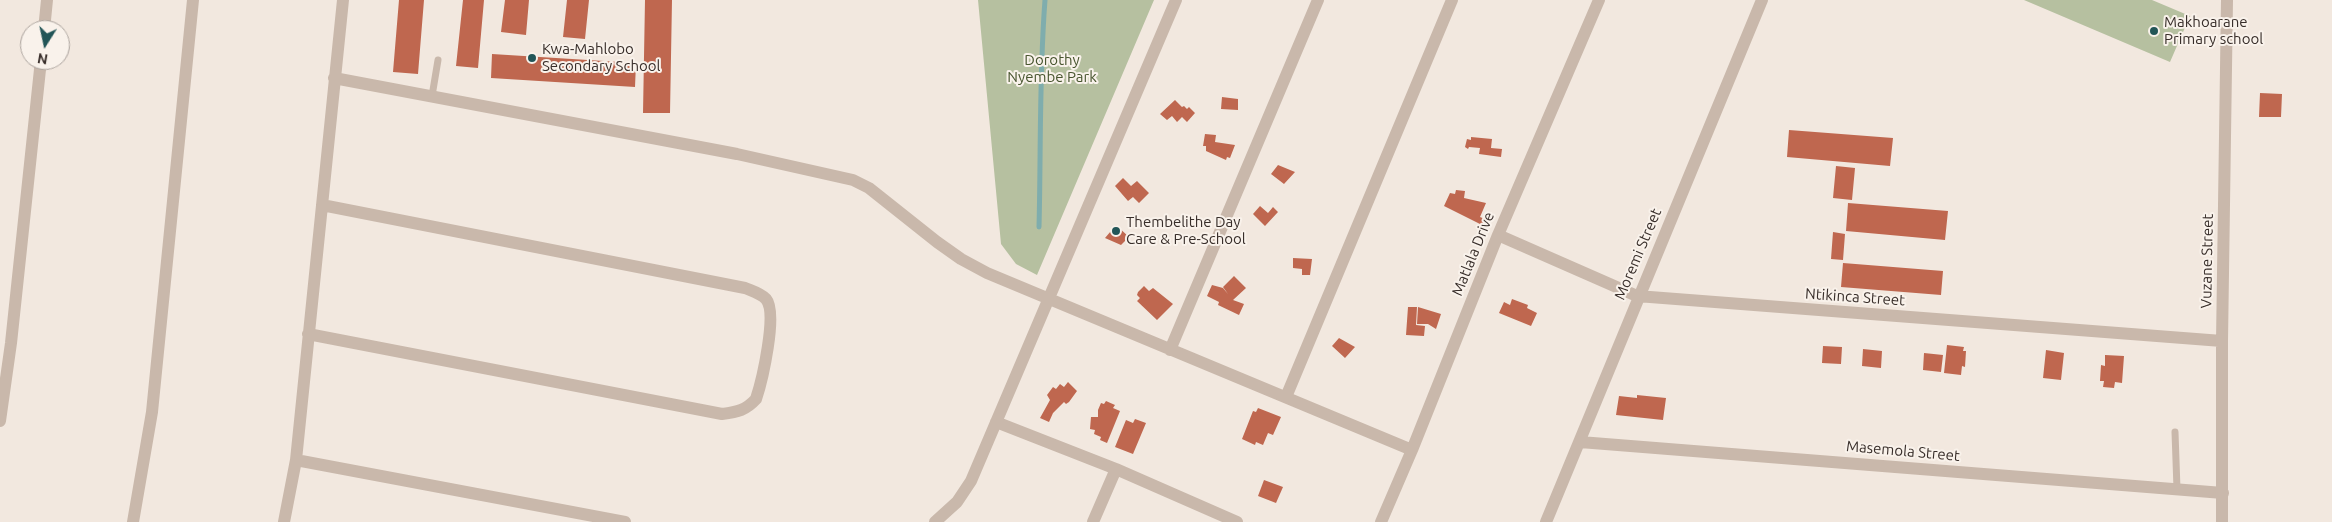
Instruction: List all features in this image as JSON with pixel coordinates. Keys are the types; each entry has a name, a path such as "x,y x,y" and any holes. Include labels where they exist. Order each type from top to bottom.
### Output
{"street":[{"path":"45,20 47,0"},
{"path":"133,522 152,412 193,0"},
{"path":"284,522 296,460 343,0"},
{"path":"935,522 957,502 970,481 1176,0"},
{"path":"1170,350 1318,0"},
{"path":"1286,397 1452,0"},
{"name":"Matlala Drive","path":"1381,522 1412,450 1498,235 1599,0"},
{"name":"Moremi Street","path":"1546,522 1762,0"},
{"name":"Vuzane Street","path":"2222,522 2222,341 2227,0"},
{"path":"0,421 40,70"},
{"path":"334,78 737,154 853,180 869,188 961,259 987,273 1412,450"},
{"path":"308,334 722,414 748,408 756,398 770,322 770,308 766,299 745,288 322,205"},
{"name":"Ntikinca Street","path":"1498,235 1638,296 2222,341"},
{"path":"996,422 1116,469 1235,522"},
{"name":"Masemola Street","path":"1580,442 2222,493"},
{"path":"296,460 625,522"},
{"path":"1094,522 1116,469"}],"lane":[{"path":"432,96 438,60"},
{"path":"2175,432 2177,489"}],"green space":[{"name":"Dorothy Nyembe Park","path":"978,0 1154,0 1037,275 1016,264 1001,244"},
{"name":"Makhoarane Primary school","path":"2024,0 2152,0 2190,16 2170,62"}],"building":[{"path":"399,0 424,0 418,74 393,72"},
{"path":"463,0 484,0 478,68 456,66"},
{"path":"505,0 529,0 526,35 501,32"},
{"path":"567,0 589,0 585,39 563,37"},
{"path":"645,0 672,0 670,113 643,113"},
{"path":"492,54 636,63 635,87 491,78"},
{"path":"2260,93 2282,94 2281,117 2259,117"},
{"path":"1222,97 1238,99 1238,110 1221,109"},
{"path":"1175,100 1182,107 1184,106 1187,109 1189,107 1195,113 1187,122 1182,117 1177,122 1172,116 1167,120 1160,114"},
{"path":"1789,130 1893,138 1890,166 1787,157"},
{"path":"1205,134 1216,135 1215,142 1235,145 1230,158 1227,157 1226,160 1206,151 1206,146 1203,146"},
{"path":"1471,137 1492,139 1491,148 1502,149 1501,157 1479,154 1480,148 1469,147 1468,149 1465,147 1467,139 1471,140"},
{"path":"1278,165 1295,172 1284,184 1271,174"},
{"path":"1836,166 1855,168 1852,200 1833,198"},
{"path":"1123,178 1131,186 1137,181 1149,193 1139,203 1133,197 1128,201 1115,186"},
{"path":"1456,190 1465,191 1464,198 1486,203 1480,217 1485,219 1482,225 1444,206 1450,193 1455,194"},
{"path":"1848,203 1948,211 1945,240 1846,231"},
{"path":"1260,206 1268,213 1273,207 1278,212 1265,226 1253,214"},
{"name":"Thembelithe Day Care & Pre-School","path":"1116,225 1129,237 1121,245 1105,238"},
{"path":"1833,232 1845,234 1843,260 1831,259"},
{"path":"1293,258 1312,259 1310,275 1302,275 1302,269 1293,268"},
{"path":"1843,263 1943,271 1941,295 1841,287"},
{"path":"1234,276 1246,288 1233,300 1244,304 1239,315 1218,305 1219,302 1207,296 1212,285 1223,288 1228,294 1223,287"},
{"path":"1144,286 1149,291 1153,288 1173,304 1157,320 1137,301 1140,298 1137,295 1138,292"},
{"path":"1512,299 1528,305 1527,308 1537,313 1531,326 1499,313 1504,302 1510,305"},
{"path":"1408,307 1417,307 1416,325 1425,326 1424,336 1406,335"},
{"path":"1418,307 1441,314 1436,329 1428,324 1417,324"},
{"path":"1339,338 1355,347 1345,358 1332,346"},
{"path":"1947,345 1964,347 1963,351 1966,351 1965,367 1962,366 1961,375 1944,373"},
{"path":"1823,346 1842,347 1841,364 1822,363"},
{"path":"1863,349 1882,351 1881,368 1862,366"},
{"path":"2046,350 2064,353 2061,380 2043,378"},
{"path":"1924,353 1943,355 1941,372 1923,370"},
{"path":"2105,355 2124,356 2122,383 2115,382 2114,388 2103,387 2104,381 2100,381 2101,365 2105,366"},
{"path":"1068,382 1077,391 1069,402 1066,404 1064,402 1053,413 1049,422 1040,418 1050,400 1047,395 1053,387 1056,389 1060,384 1064,387"},
{"path":"1637,395 1666,398 1663,420 1616,415 1619,396 1637,398"},
{"path":"1106,401 1115,405 1113,408 1120,411 1107,443 1100,440 1101,437 1094,434 1095,430 1090,429 1091,417 1098,417 1101,403 1104,404"},
{"path":"1258,408 1281,417 1273,435 1268,433 1263,445 1256,442 1255,445 1242,439 1253,411 1256,412"},
{"path":"1135,419 1146,423 1133,454 1115,447 1126,420 1133,423"},
{"path":"1264,480 1283,487 1276,503 1258,496"}],"waterway":[{"path":"1039,227 1041,85 1045,0"}],"place":[{"name":"Makhoarane Primary school","path":"2154,31"},
{"name":"Kwa-Mahlobo Secondary School","path":"532,58"},
{"name":"Thembelithe Day Care & Pre-School","path":"1116,231"}]}
